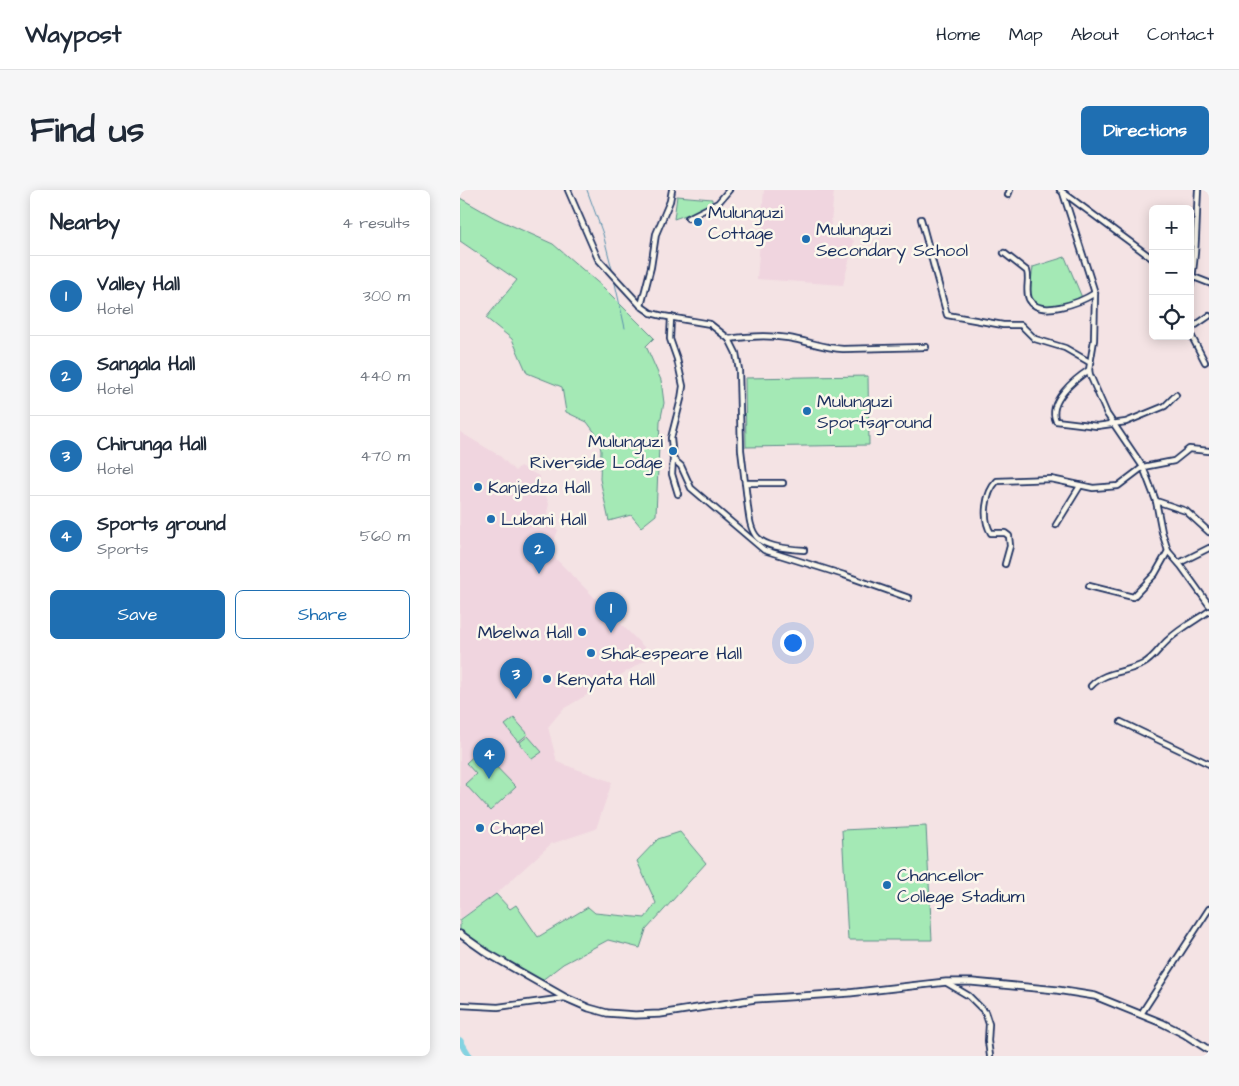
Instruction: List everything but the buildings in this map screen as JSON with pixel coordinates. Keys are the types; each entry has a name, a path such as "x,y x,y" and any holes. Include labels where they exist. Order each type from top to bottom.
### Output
{"street":[{"path":"568,190 598,259 642,306 651,312 710,324 729,339 736,353 739,370 741,450 751,528 755,536 771,546 804,550"},
{"path":"642,306 652,267 656,234 670,201 672,190"},
{"path":"688,218 718,204 729,190"},
{"path":"1194,260 1197,245 1195,234 1198,190"},
{"path":"1062,191 1149,255"},
{"path":"1062,191 1095,293 1094,340 1089,370 1096,390 1114,424 1143,467 1156,501 1164,542 1168,551 1180,564 1209,605"},
{"path":"921,220 947,315 978,319 1003,325 1021,325 1035,339 1065,348 1091,362"},
{"path":"1004,253 1027,271 1027,292 1029,299 1035,305 1043,308 1055,308 1086,299 1095,293"},
{"path":"1194,277 1209,282"},
{"path":"1194,328 1209,316"},
{"path":"671,317 670,339 679,365 683,386 672,438 672,474 678,494"},
{"path":"729,339 759,336 789,338 842,349 926,347"},
{"path":"1194,339 1205,362"},
{"path":"1089,370 1069,385 1055,410 1054,417 1056,421 1097,426 1126,422 1147,415 1157,408 1169,404 1176,395"},
{"path":"1005,564 1010,546 1009,536 1004,533 991,533 987,523 986,503 997,481 1019,481 1039,478 1080,486 1105,488 1118,486 1143,467 1174,461 1189,449 1209,451"},
{"path":"673,459 681,466 691,488 764,550 910,598"},
{"path":"745,483 783,483"},
{"path":"1056,525 1080,486"},
{"path":"1156,501 1186,511 1209,532"},
{"path":"1180,564 1209,548"},
{"path":"1089,586 1133,597 1155,574 1168,551"},
{"path":"1091,686 1104,676 1128,670 1150,659 1168,640 1209,611"},
{"path":"1121,722 1209,764"},
{"path":"1141,1014 1209,909"},
{"path":"460,934 566,998 599,1012 635,1015 675,1012 755,998 849,993 946,982 972,982 1085,994 1141,1014 1184,1034 1209,1050"},
{"path":"946,982 969,996 985,1012 989,1024 988,1042 990,1056"},
{"path":"460,1005 498,1006 566,998"}],"shaded area":[{"name":"Mulunguzi Secondary School","path":"764,190 834,190 830,233 849,236 854,241 843,285 757,279"},
{"path":"460,432 500,456 515,471 520,466 539,476 549,504 546,519 558,530 550,553 653,656 563,709 548,727 557,762 612,782 596,829 551,844 496,894 460,919"}],"green space":[{"path":"677,196 712,199 712,206 674,219"},
{"path":"460,198 495,218 553,244 603,287 654,338 646,346 661,380 664,403 660,422 656,515 641,527 631,515 609,521 600,479 601,451 599,438 587,422 566,412 562,387 527,373 512,339 486,318 517,280 460,241"},
{"path":"1065,257 1083,300 1053,307 1036,305 1029,296 1033,267"},
{"name":"Mulunguzi Sportsground","path":"868,376 869,445 746,447 745,378"},
{"path":"514,718 528,734 518,742 505,725"},
{"path":"528,736 542,752 532,759 519,743"},
{"path":"480,750 516,787 490,811 465,784 476,774 466,763"},
{"name":"Chancellor College Stadium","path":"926,826 932,940 848,940 842,830"},
{"path":"680,832 706,863 646,930 640,948 608,940 563,964 541,981 483,949 460,932 460,920 496,894 510,909 516,905 538,937 588,907 595,913 645,918 656,903 637,861 658,839"}],"waterway":[{"path":"587,190 603,234 613,273"},
{"path":"614,279 625,328"},
{"path":"460,1041 469,1056"}],"place":[{"name":"Mulunguzi Cottage","path":"698,222"},
{"name":"Mulunguzi Secondary School","path":"806,239"},
{"name":"Mulunguzi Sportsground","path":"807,411"},
{"name":"Mulunguzi Riverside Lodge","path":"673,451"},
{"name":"Kanjedza Hall","path":"478,487"},
{"name":"Lubani Hall","path":"491,519"},
{"name":"Sangala Hall","path":"539,574"},
{"name":"Mbelwa Hall","path":"582,632"},
{"name":"Valley Hall","path":"611,633"},
{"name":"Shakespeare Hall","path":"591,653"},
{"name":"Kenyata Hall","path":"547,679"},
{"name":"Chirunga Hall","path":"516,699"},
{"name":"Sports ground","path":"489,779"},
{"name":"Chapel","path":"480,828"},
{"name":"Chancellor College Stadium","path":"887,885"}]}
